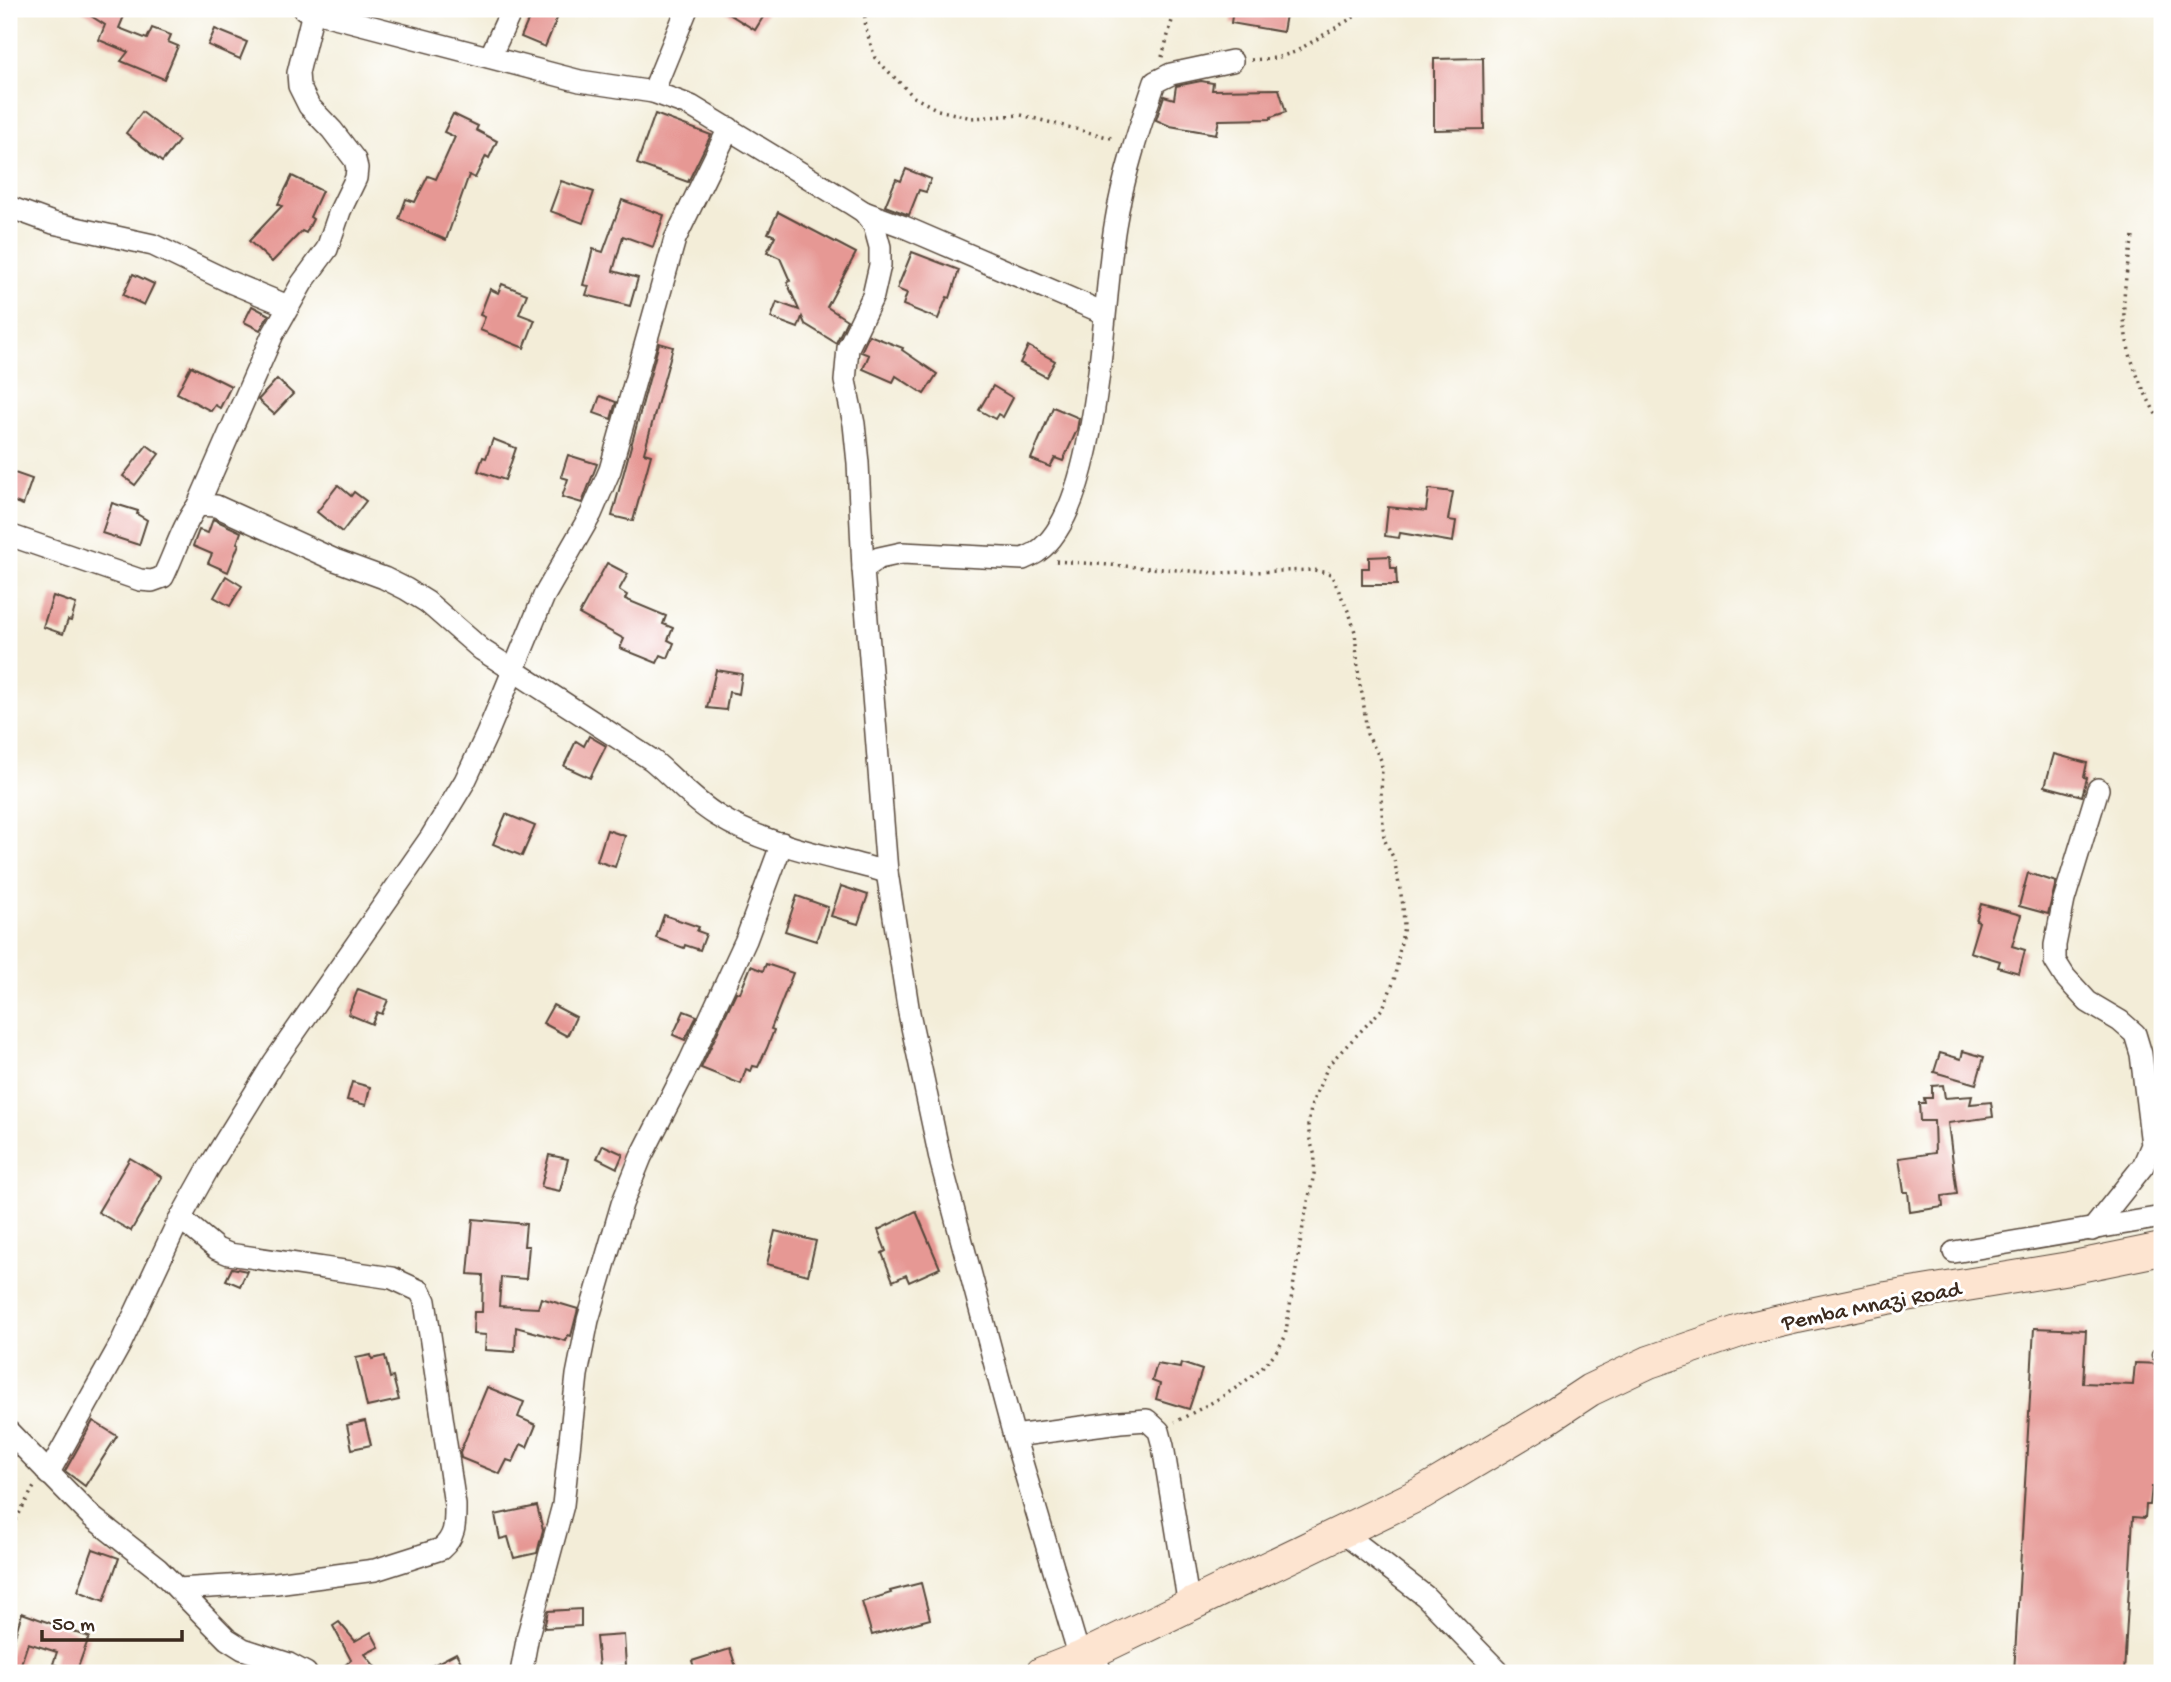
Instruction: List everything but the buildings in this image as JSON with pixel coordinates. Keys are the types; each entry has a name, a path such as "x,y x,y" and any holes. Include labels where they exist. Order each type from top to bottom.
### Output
{"main road":[{"name":"Pemba Mnazi Road","path":"1042,1673 1091,1661 1189,1606 1422,1493 1590,1390 1649,1362 1746,1329 1887,1298 2069,1268 2162,1249"}],"street":[{"path":"490,57 512,9"},
{"path":"653,92 687,9"},
{"path":"9,536 140,580 152,581 163,577 188,517 198,505 246,391 288,306 327,249 340,211 356,178 355,160 309,106 299,86 298,73 309,10 580,81 653,92 691,106 864,212 1104,313"},
{"path":"863,569 879,558 902,553 1023,559 1037,553 1049,541 1065,518 1086,454 1096,397 1115,224 1134,144 1155,82 1171,74 1232,61"},
{"path":"46,1471 120,1345 180,1218 274,1062 438,826 465,780 544,596 591,514 610,470 675,239 729,128"},
{"path":"9,207 53,223 153,245 288,306"},
{"path":"864,212 874,225 880,247 880,265 873,296 848,348 845,381 854,424 858,463 863,569 887,872 909,1013 941,1163 1014,1436 1091,1661"},
{"path":"198,505 216,506 406,589 427,602 461,634 513,671 652,760 676,779 700,804 745,831 887,872"},
{"path":"2092,1230 2143,1166 2152,1145 2141,1054 2134,1034 2120,1021 2088,1002 2065,978 2055,961 2055,945 2064,901 2098,789"},
{"path":"521,1673 528,1635 563,1505 577,1375 588,1320 618,1217 641,1157 690,1061 746,940 782,842"},
{"path":"1954,1252 2162,1217"},
{"path":"178,1589 276,1583 375,1570 441,1549 450,1542 455,1524 455,1505 425,1301 420,1291 392,1278 229,1254 217,1249 180,1218"},
{"path":"1014,1436 1147,1420 1159,1430 1189,1606"},
{"path":"9,1432 92,1517 158,1569 227,1639 243,1649 289,1664 306,1673"},
{"path":"1342,1532 1424,1596 1500,1673"}],"path":[{"path":"864,9 866,29 875,58 914,97 938,110 971,118 1021,115 1134,144"},
{"path":"1155,82 1173,17 1169,9"},
{"path":"1232,61 1276,58 1295,52 1367,9"},
{"path":"2133,237 2125,275 2125,333 2130,360 2162,425"},
{"path":"1023,559 1141,565 1217,573 1314,570 1331,573 1355,632 1356,662 1367,734 1382,767 1384,839 1394,859 1403,905 1404,926 1400,950 1390,995 1383,1008 1329,1064 1312,1103 1308,1125 1315,1156 1314,1174 1285,1337 1276,1355 1220,1399 1159,1430"},
{"path":"9,1532 46,1471"}]}
